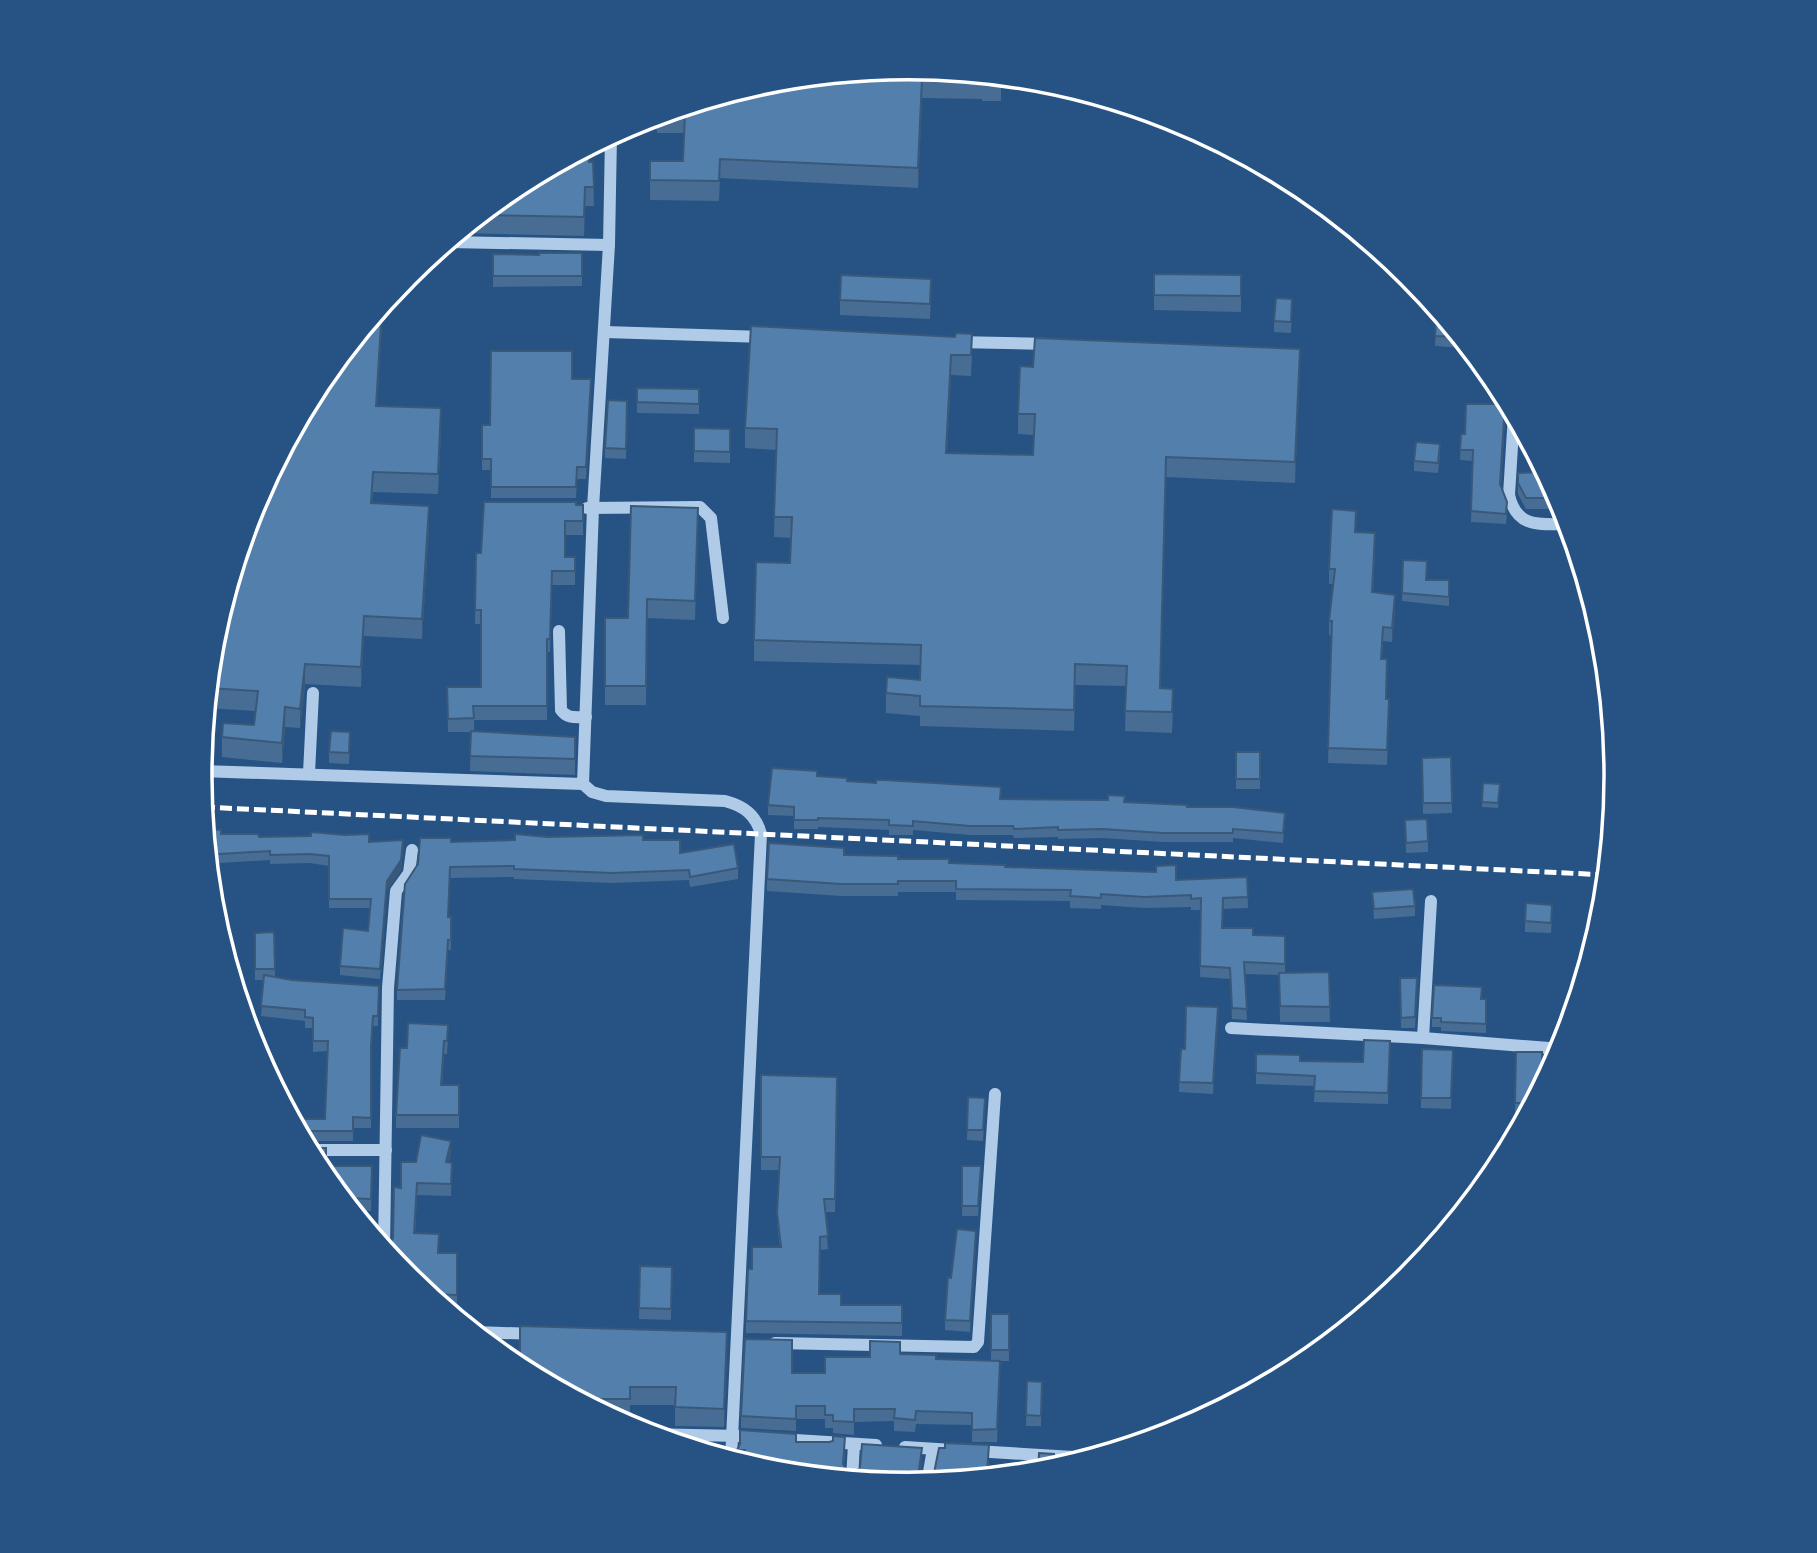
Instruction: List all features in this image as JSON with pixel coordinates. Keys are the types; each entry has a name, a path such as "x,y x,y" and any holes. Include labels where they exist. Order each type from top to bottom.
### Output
{"street":[{"path":"583,784 593,508 610,244 611,147"},
{"path":"463,242 610,244"},
{"path":"605,332 785,337"},
{"path":"938,341 1063,345"},
{"path":"1513,432 1509,495 1512,507 1519,517 1528,522 1557,523"},
{"path":"568,508 700,507 711,518 723,618"},
{"path":"559,631 561,710 564,715 571,717 586,717"},
{"path":"309,773 313,693"},
{"path":"212,771 583,784 592,792 606,796 725,801 738,804 758,821 761,834 731,1450"},
{"path":"384,1234 386,1150 382,988 396,891 411,869 412,850"},
{"path":"1423,1038 1430,901"},
{"path":"1231,1028 1550,1048"},
{"path":"764,1343 974,1347 978,1342 995,1094"},
{"path":"322,1150 386,1150"},
{"path":"490,1333 557,1335"},
{"path":"722,1342 750,1342"},
{"path":"687,1437 732,1436 1057,1456"},
{"path":"853,1470 854,1444"},
{"path":"929,1472 933,1449"}],"building":[{"path":"922,81 918,168 720,159 719,181 650,180 650,161 683,161 685,117 728,104 818,86"},
{"path":"589,158 589,162 593,162 594,187 585,187 584,217 497,215"},
{"path":"582,253 582,276 493,276 493,254"},
{"path":"1154,274 1241,275 1241,296 1154,295"},
{"path":"841,275 931,279 930,304 840,300"},
{"path":"1276,298 1292,299 1291,322 1274,321"},
{"path":"381,323 376,406 441,408 438,474 373,472 371,503 429,506 422,619 364,616 361,667 305,664 300,709 285,707 282,743 222,737 223,723 254,725 258,691 218,689 236,596 249,553 265,510 306,428 356,353"},
{"path":"1436,323 1447,336 1435,336"},
{"path":"751,326 955,337 956,333 972,334 971,355 951,355 946,453 1033,455 1035,414 1018,414 1020,366 1033,367 1035,338 1300,349 1295,462 1166,457 1160,688 1173,689 1172,712 1125,711 1127,666 1075,664 1074,710 920,706 920,696 886,693 887,677 920,680 921,645 754,640 756,562 790,563 792,517 774,517 777,429 745,428"},
{"path":"491,351 572,351 572,379 591,379 586,467 577,467 576,487 491,487 491,459 482,459 482,425 490,425"},
{"path":"637,388 699,389 699,404 637,402"},
{"path":"608,400 627,401 626,449 605,448"},
{"path":"1466,404 1496,404 1504,418 1500,484 1507,502 1506,514 1471,511 1473,450 1460,450 1461,434 1465,434"},
{"path":"694,428 730,429 730,452 694,451"},
{"path":"1416,442 1440,444 1438,463 1414,461"},
{"path":"1535,472 1546,498 1526,498 1518,483 1518,473"},
{"path":"484,502 576,502 576,505 583,505 583,521 565,521 565,557 575,557 575,571 552,571 550,639 547,639 547,706 473,706 474,718 448,719 447,687 481,687 481,610 475,610 476,553 481,553"},
{"path":"631,506 698,508 695,601 647,599 646,686 605,686 605,618 628,618"},
{"path":"1332,509 1356,511 1355,532 1375,533 1372,592 1395,595 1392,628 1383,627 1381,659 1387,659 1387,750 1328,748 1332,621 1329,621 1335,569 1329,569"},
{"path":"1403,560 1427,561 1426,580 1449,580 1449,597 1402,593"},
{"path":"331,731 350,732 349,753 329,752"},
{"path":"471,731 575,737 575,759 470,756"},
{"path":"1236,752 1260,752 1260,779 1236,779"},
{"path":"1451,757 1452,803 1423,803 1422,758"},
{"path":"772,768 817,771 817,776 847,778 847,781 876,783 876,780 884,780 1001,787 1000,799 1108,800 1108,795 1125,796 1124,802 1187,807 1233,807 1285,813 1283,833 1233,829 1233,833 1163,833 1102,829 1058,830 1058,827 1014,829 1013,826 970,826 913,821 913,826 889,825 889,820 794,820 794,807 768,805"},
{"path":"1483,783 1500,784 1498,803 1482,802"},
{"path":"1427,819 1428,841 1406,843 1405,820"},
{"path":"215,830 221,830 221,834 258,834 259,837 311,836 311,832 369,834 369,842 403,840 401,860 387,881 380,969 340,966 343,928 368,931 371,899 329,899 329,856 270,855 270,851 217,854"},
{"path":"515,834 548,837 643,835 643,840 680,840 680,853 734,844 738,868 690,877 689,870 612,873 514,869 514,866 450,867 448,917 451,917 451,940 448,940 445,989 397,990 405,884 418,864 420,838 451,838 451,842 515,840"},
{"path":"769,843 844,848 844,855 949,859 949,863 1005,867 1156,872 1156,866 1176,865 1176,880 1247,877 1248,897 1223,898 1222,928 1253,928 1253,935 1285,936 1285,964 1244,962 1247,1009 1232,1008 1230,968 1200,966 1201,898 1191,899 1191,895 1144,897 1101,894 1101,898 1070,896 1071,890 956,889 956,881 841,884 767,879"},
{"path":"1413,889 1415,906 1374,909 1372,892"},
{"path":"1526,903 1552,905 1551,923 1525,921"},
{"path":"274,932 275,969 255,969 255,933"},
{"path":"1329,972 1330,1007 1280,1006 1279,973"},
{"path":"264,975 292,980 379,986 378,1016 373,1016 371,1046 371,1118 353,1117 353,1131 310,1131 303,1119 325,1119 328,1041 313,1041 313,1018 305,1017 305,1010 261,1006"},
{"path":"1400,978 1417,978 1415,1017 1401,1018"},
{"path":"1434,985 1482,987 1481,999 1486,999 1486,1024 1441,1022 1441,1018 1432,1018"},
{"path":"1186,1006 1218,1007 1213,1083 1179,1082 1181,1049 1185,1049"},
{"path":"408,1023 448,1025 447,1041 444,1041 441,1085 459,1085 459,1115 396,1115 400,1048 407,1048"},
{"path":"1364,1040 1390,1041 1388,1093 1314,1091 1315,1076 1256,1073 1256,1054 1300,1055 1300,1061 1363,1062"},
{"path":"1422,1049 1453,1050 1451,1098 1421,1098"},
{"path":"1516,1052 1542,1052 1544,1060 1533,1084 1523,1103 1515,1103"},
{"path":"761,1075 837,1077 835,1199 824,1199 828,1236 820,1237 819,1294 841,1294 841,1305 902,1305 902,1323 746,1321 748,1269 752,1269 752,1247 781,1247 777,1213 780,1157 761,1157"},
{"path":"968,1097 985,1098 983,1130 967,1130"},
{"path":"421,1135 451,1141 446,1162 452,1163 451,1184 417,1183 414,1233 439,1234 438,1253 457,1253 457,1295 444,1295 391,1242 394,1187 401,1188 401,1162 416,1162"},
{"path":"332,1166 372,1166 371,1199 355,1198"},
{"path":"962,1166 981,1166 978,1206 962,1206"},
{"path":"957,1229 976,1231 970,1321 945,1320 948,1277 951,1278"},
{"path":"640,1266 672,1267 671,1309 639,1308"},
{"path":"991,1314 1009,1314 1009,1350 991,1350"},
{"path":"520,1326 727,1332 724,1409 675,1407 676,1387 630,1387 630,1399 597,1399 520,1354"},
{"path":"745,1339 792,1340 792,1373 825,1373 825,1357 870,1357 870,1341 900,1342 900,1354 936,1355 936,1359 1000,1361 997,1429 972,1430 972,1413 916,1411 915,1420 894,1418 895,1409 854,1409 854,1422 833,1421 833,1415 825,1415 825,1406 796,1406 796,1419 741,1416"},
{"path":"1027,1381 1042,1382 1041,1416 1026,1415"},
{"path":"740,1430 796,1434 796,1442 829,1442 833,1441 833,1436 845,1437 843,1464 846,1470 818,1467 745,1453 745,1450 737,1450"},
{"path":"945,1443 989,1445 987,1468 934,1471 939,1448 945,1448"},
{"path":"862,1444 922,1448 921,1472 856,1470 860,1468"},
{"path":"1039,1453 1054,1454 1054,1457 1039,1460"}],"railway":[{"path":"213,808 1598,875"}]}
